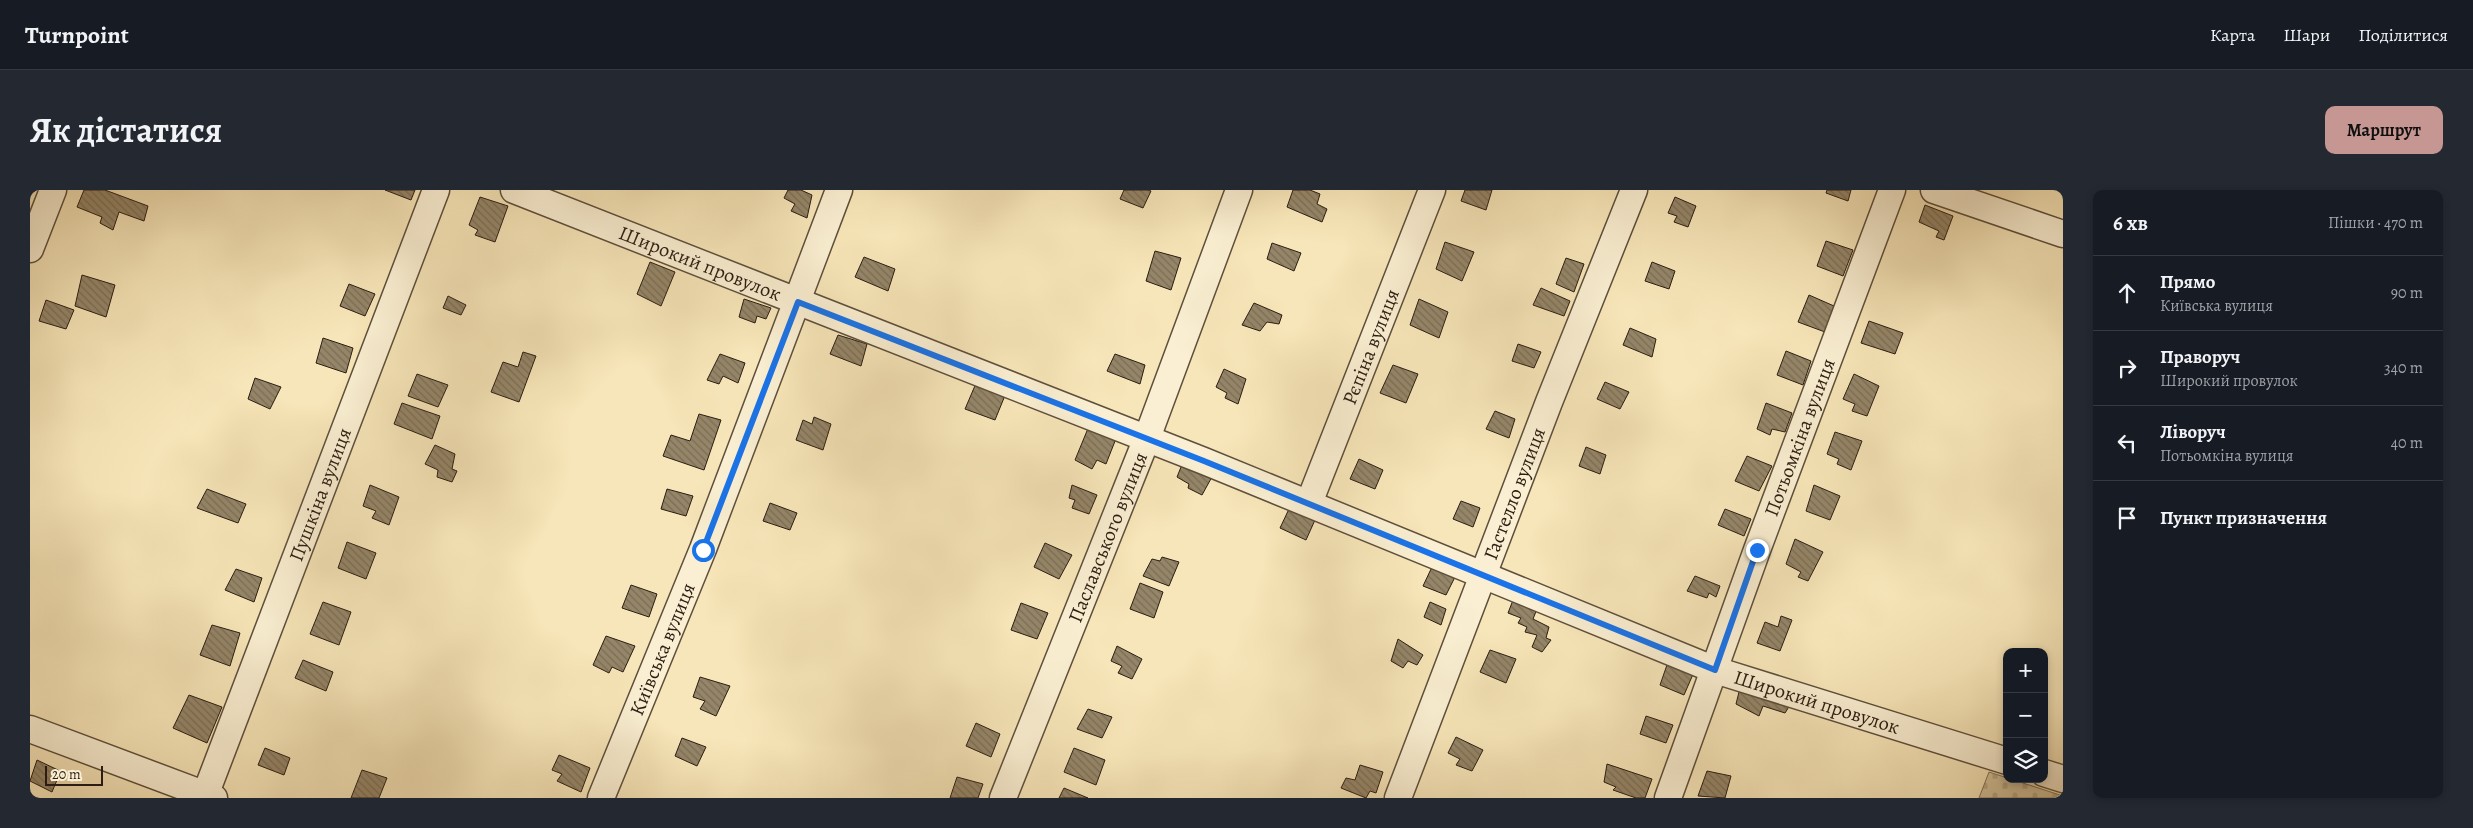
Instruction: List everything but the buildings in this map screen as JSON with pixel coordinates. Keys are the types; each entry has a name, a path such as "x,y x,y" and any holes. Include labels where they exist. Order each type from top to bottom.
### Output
{"street":[{"path":"30,249 54,190"},
{"name":"Пушкіна вулиця","path":"208,797 436,190"},
{"name":"Широкий провулок","path":"514,190 1310,503 1715,670 2003,760"},
{"name":"Київська вулиця","path":"602,798 703,550 839,190"},
{"name":"Паславського вулиця","path":"1003,798 1146,438 1239,190"},
{"name":"Рєпіна вулиця","path":"1310,503 1432,190"},
{"name":"Гастелло вулиця","path":"1398,798 1634,190"},
{"name":"Потьомкіна вулиця","path":"1668,798 1757,550 1892,190"},
{"path":"1934,190 2063,234"},
{"path":"30,729 208,797"},
{"path":"2048,774 2063,779"}],"green space":[{"path":"1989,772 2003,777 2003,783 2023,783 2063,796 2063,798 1979,798"}],"route":[{"path":"703,550 798,302 1310,503 1715,670 1757,550"}]}
